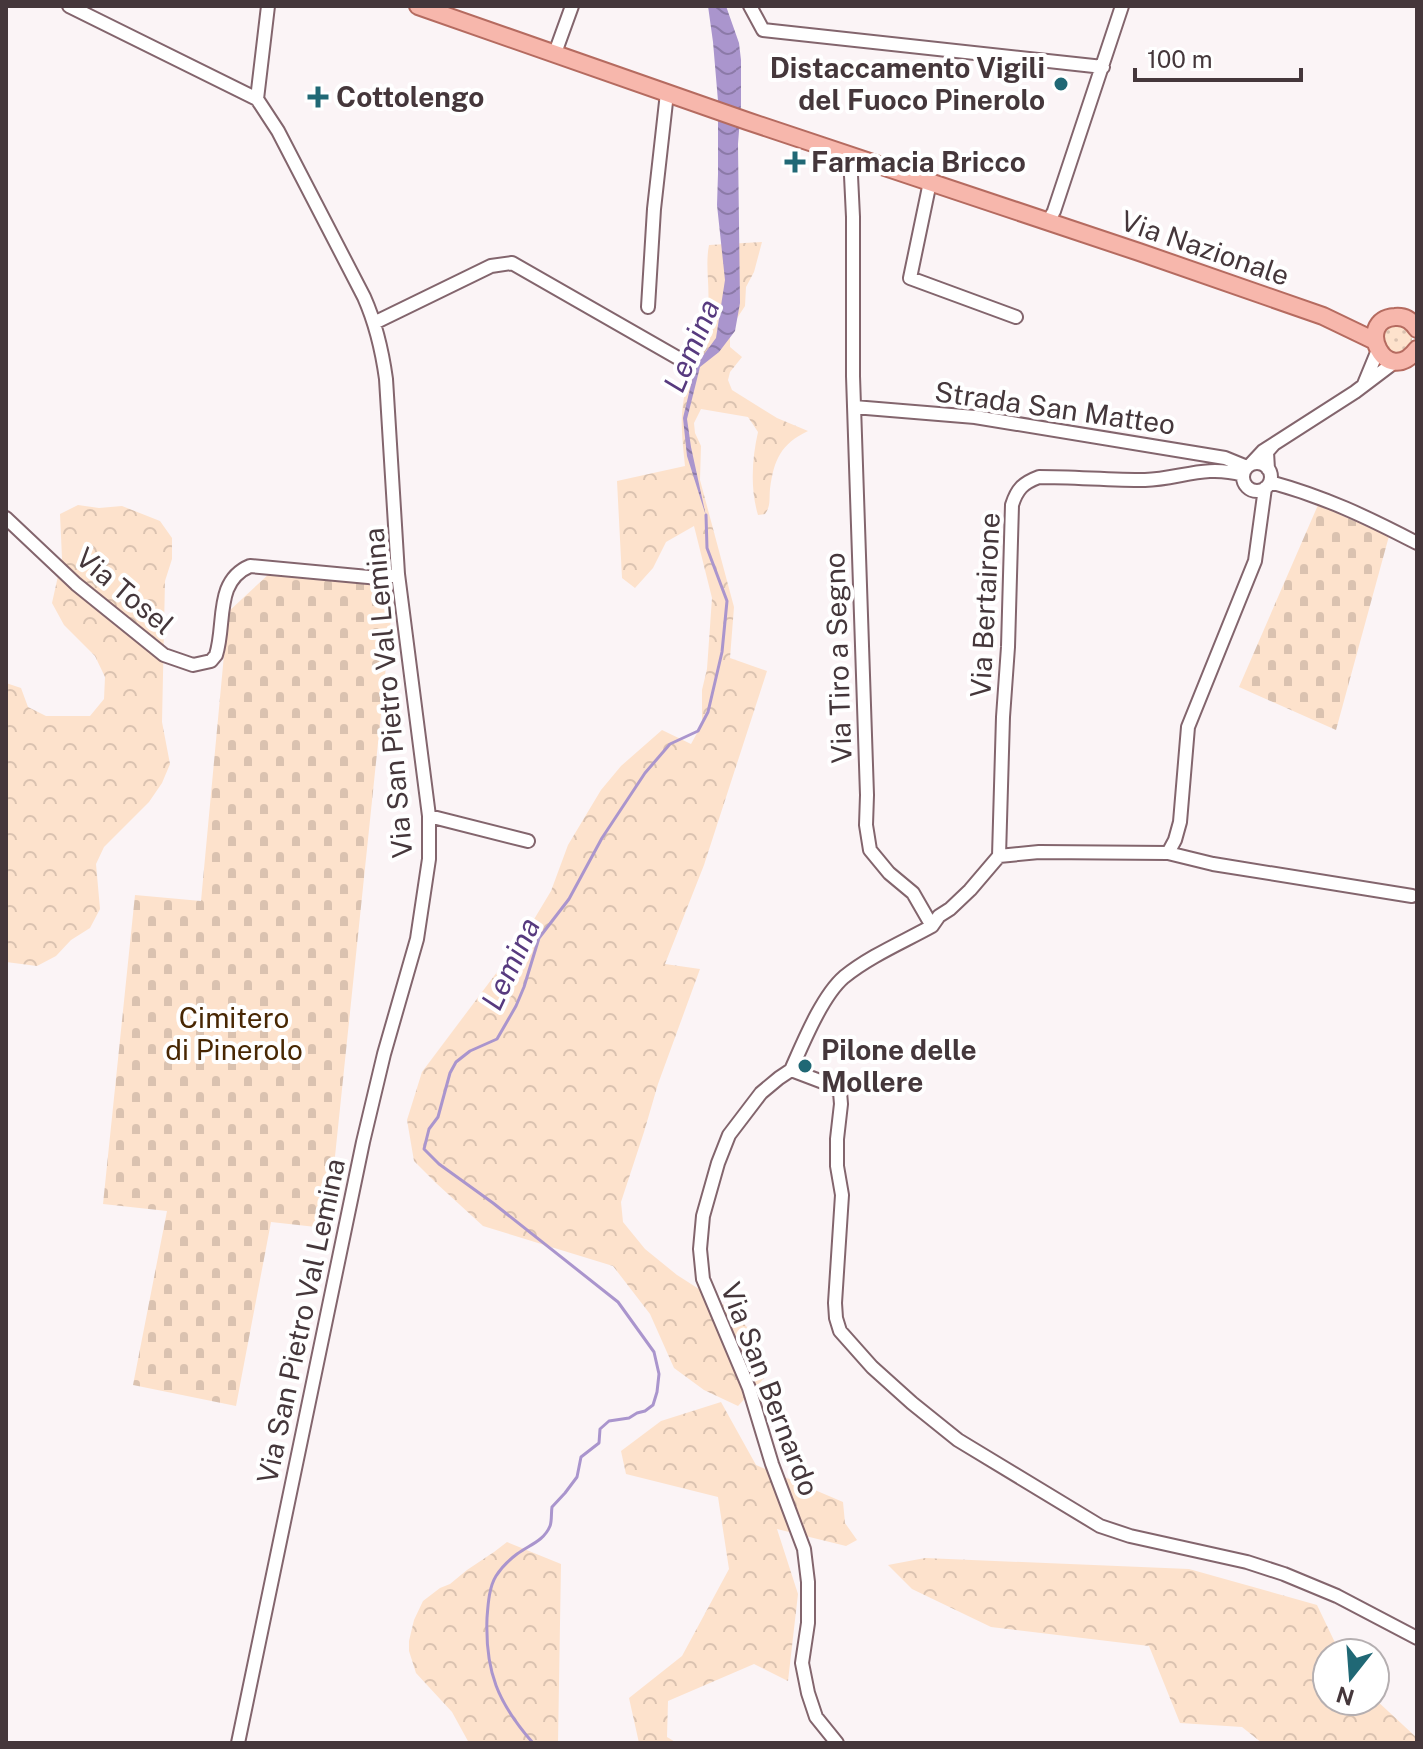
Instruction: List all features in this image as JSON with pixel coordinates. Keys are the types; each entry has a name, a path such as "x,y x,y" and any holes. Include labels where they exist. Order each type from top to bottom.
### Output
{"main road":[{"name":"Via Nazionale","path":"418,6 1323,316 1376,346 1389,360 1396,361"},
{"name":"Via Nazionale","path":"1344,326 1381,323 1393,317 1415,323"},
{"path":"1376,346 1375,335 1381,323"},
{"path":"1396,361 1403,361 1416,352"}],"street":[{"path":"69,6 257,99 268,6"},
{"path":"555,53 572,6"},
{"path":"750,6 763,30 1103,67"},
{"path":"1048,222 1122,6"},
{"path":"648,307 654,209 667,93"},
{"name":"Via San Pietro Val Lemina","path":"238,1743 363,1142 417,939 428,876 429,816 398,574 386,379 381,350 364,297 278,131 257,99"},
{"name":"Via Tiro a Segno","path":"850,155 866,825 870,850 889,873 913,893 932,926"},
{"path":"930,182 910,278 1016,317"},
{"path":"374,323 491,266 512,263 678,358"},
{"path":"1364,385 1376,346"},
{"path":"1267,480 1259,491 1250,490 1244,483 1247,469 1263,451 1396,361"},
{"name":"Strada San Matteo","path":"854,407 975,417 1225,458 1247,469"},
{"path":"1168,853 1180,822 1188,727 1255,561 1267,480 1267,452 1274,444"},
{"path":"1247,469 1260,464 1267,480 1307,492 1360,514 1417,543"},
{"name":"Via Bertairone","path":"999,856 1012,505 1019,488 1039,477 1147,480 1199,471 1247,469"},
{"name":"Via Tosel","path":"6,518 76,584 144,640 164,655 193,665 211,661 216,655 224,596 241,570 250,566 379,578 398,574"},
{"path":"429,816 528,841"},
{"path":"1412,896 1213,864 1168,853 1039,852 999,856 970,890 939,916 932,926 843,978 823,1003 791,1070 840,1092 837,1166 842,1195 836,1318 840,1331 872,1367 958,1440 1100,1526 1284,1574 1337,1596 1417,1638"},
{"name":"Via San Bernardo","path":"791,1070 761,1093 729,1135 703,1216 700,1249 703,1279 749,1388 772,1464 804,1549 808,1623 802,1663 816,1717 837,1743"}],"green space":[{"path":"762,242 754,272 746,287 745,306 730,329 730,347 742,357 730,372 728,380 732,390 777,418 808,431 791,441 780,454 772,478 768,508 765,514 758,515 753,474 758,432 748,417 701,409 694,423 701,446 700,480 734,607 730,658 767,671 704,865 665,964 700,969 658,1084 621,1202 623,1222 645,1249 677,1275 727,1307 750,1330 768,1374 738,1406 704,1390 674,1368 650,1314 613,1266 483,1226 414,1161 407,1120 422,1072 524,936 551,891 568,845 601,790 621,766 662,730 691,744 702,724 702,690 707,669 712,598 694,526 666,542 653,568 635,588 622,578 617,481 685,466 682,412 708,307 709,245"},
{"path":"1397,324 1407,329 1412,339 1407,349 1397,354 1387,349 1382,339 1387,329"},
{"path":"78,505 99,508 122,506 160,521 172,538 172,559 165,581 162,722 170,764 149,802 104,847 96,864 100,909 90,928 71,940 56,956 37,966 6,962 6,683 21,688 28,707 46,716 90,716 104,699 105,677 95,656 64,625 52,603 62,558 60,514"},
{"path":"1318,505 1389,536 1336,730 1239,687"},
{"name":"Cimitero di Pinerolo","path":"270,573 386,586 393,599 329,1214 325,1223 316,1227 271,1222 236,1406 133,1385 167,1211 103,1204 135,895 201,901 228,612"},
{"path":"721,1402 756,1465 843,1502 845,1523 857,1540 846,1546 777,1529 798,1594 788,1681 754,1664 668,1701 667,1737 677,1743 639,1743 629,1698 682,1656 729,1569 718,1497 626,1474 621,1451 661,1421"},
{"path":"507,1542 561,1564 558,1743 469,1743 452,1712 416,1673 409,1651 414,1620 423,1601"},
{"path":"925,1558 1189,1569 1317,1605 1332,1637 1311,1637 1311,1717 1391,1717 1391,1714 1417,1738 1417,1743 1262,1743 1242,1727 1180,1723 1149,1646 991,1627 912,1589 888,1565"}],"water":[{"path":"708,6 726,6 739,43 741,105 738,144 740,303 735,331 719,352 700,367 687,419 706,516 687,456 683,418 694,372 716,338 725,280 717,205 718,101"}],"waterway":[{"name":"Lemina","path":"533,1743 511,1714 491,1671 487,1618 492,1585 508,1561 547,1531 551,1524 552,1507 577,1477 581,1457 599,1443 600,1429 609,1421 629,1418 653,1405 659,1374 654,1352 618,1302 439,1164 424,1149 456,1062 470,1051 497,1039 524,987 539,938 569,899 602,838 645,773 670,744 698,731 708,712 722,652 727,601 707,548 706,515"}],"place":[{"name":"Distaccamento Vigili del Fuoco Pinerolo","path":"1061,84"},
{"name":"Cottolengo","path":"318,97"},
{"name":"Farmacia Bricco","path":"795,162"},
{"name":"Pilone delle Mollere","path":"805,1066"}]}
